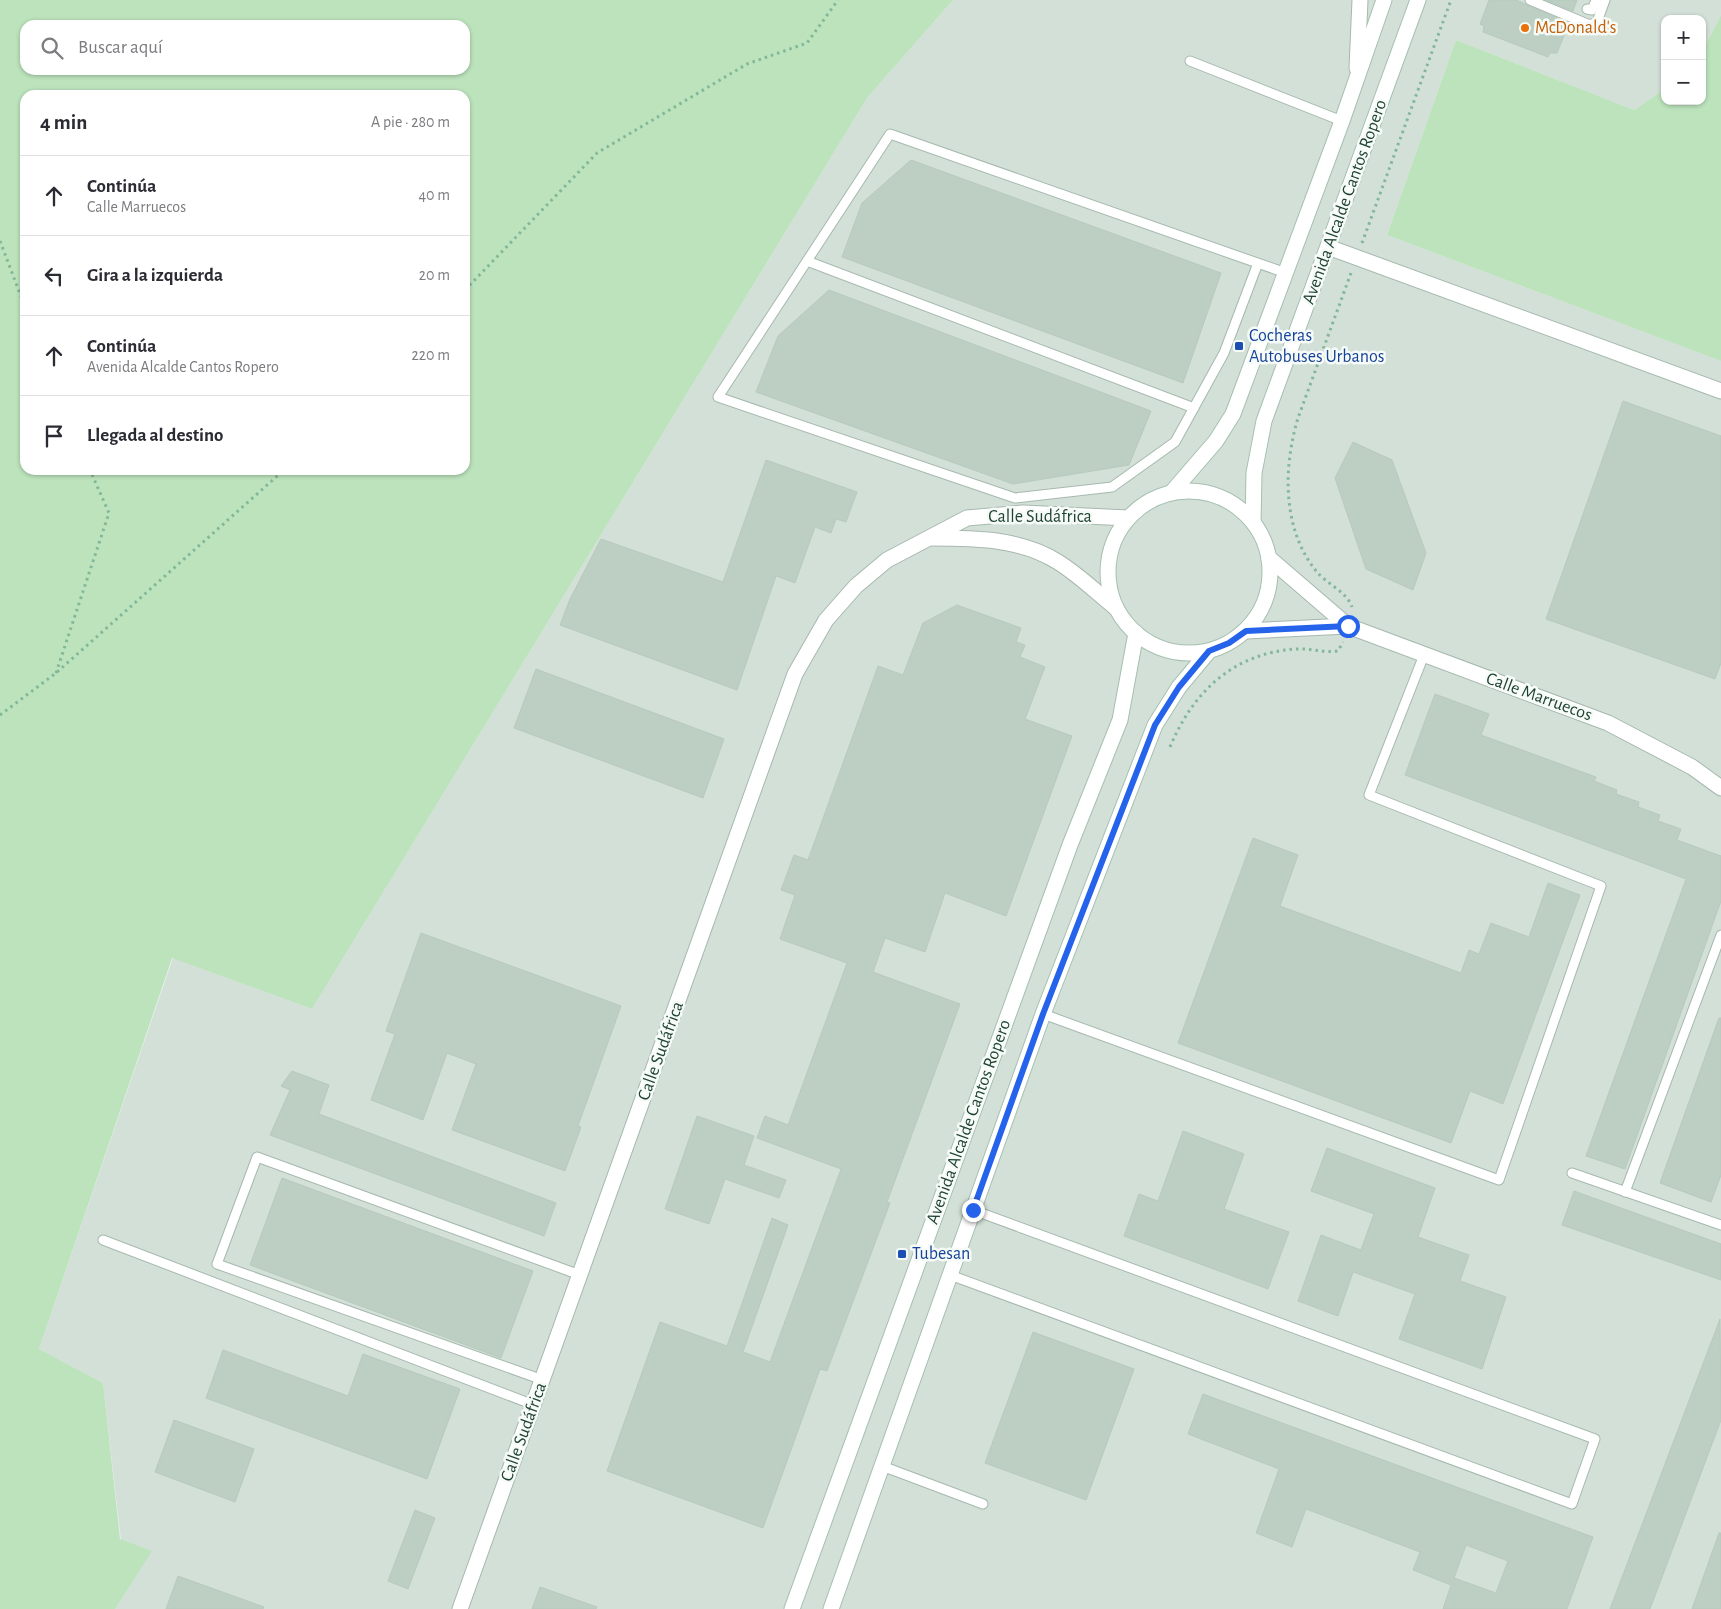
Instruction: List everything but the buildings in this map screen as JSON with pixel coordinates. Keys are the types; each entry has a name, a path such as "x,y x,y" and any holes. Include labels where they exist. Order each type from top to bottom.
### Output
{"main road":[{"path":"1357,77 1360,0"},
{"name":"Avenida Alcalde Cantos Ropero","path":"1172,492 1216,441 1233,414 1342,121 1384,0"},
{"name":"Avenida Alcalde Cantos Ropero","path":"1253,522 1254,473 1264,421 1418,0"},
{"path":"1328,247 1721,391"},
{"path":"1194,491 1216,495 1237,506 1253,522 1263,539 1269,558 1270,584 1261,609 1246,631 1229,643 1209,651 1183,653 1158,647 1136,633 1124,622 1116,608 1108,585 1108,561 1114,538 1128,518 1147,502 1172,492 1194,491"},
{"name":"Calle Sudáfrica","path":"460,1609 795,674 826,620 856,586 887,560 967,518 1023,513 1128,518"},
{"name":"Calle Sudáfrica","path":"927,538 986,538 1022,546 1058,561 1116,608"},
{"name":"Calle Marruecos","path":"1269,558 1348,626 1608,723 1692,767 1721,788"},
{"name":"Calle Marruecos","path":"1246,631 1348,626"},
{"name":"Avenida Alcalde Cantos Ropero","path":"792,1609 1070,845 1120,720 1136,633"},
{"name":"Avenida Alcalde Cantos Ropero","path":"831,1609 1043,1014 1155,725 1179,687 1209,651"}],"lane":[{"path":"1530,0 1590,26 1597,22 1605,0"},
{"path":"1588,8 1592,10 1596,0"},
{"path":"1190,61 1342,121"},
{"path":"1258,263 1224,353 1175,442 1112,487 1014,498 718,397 890,134 1258,263 1286,273"},
{"path":"807,261 1194,408"},
{"path":"1043,1014 1499,1180 1601,886 1369,795 1424,655"},
{"path":"1625,1192 1721,935"},
{"path":"543,1380 217,1264 257,1157 580,1275"},
{"path":"1572,1173 1721,1225"},
{"path":"950,1275 1572,1504 1595,1440 973,1210"},
{"path":"103,1240 534,1405"},
{"path":"882,1466 983,1504"}],"path":[{"path":"470,285 597,153 746,64 807,43 838,0"},
{"path":"1170,747 1178,727 1193,704 1210,685 1230,670 1255,657 1281,651 1308,649 1338,652 1348,626 1352,612 1350,602 1319,574 1309,562 1301,545 1291,513 1288,467 1291,442 1356,257 1451,0"},
{"path":"0,241 20,294"},
{"path":"56,674 109,512 92,475"},
{"path":"0,715 56,674 278,475"}],"shaded area":[{"path":"953,0 1721,0 1721,15 1706,44 1706,15 1661,15 1661,92 1634,110 1456,40 1387,235 1721,361 1721,1609 115,1609 151,1551 121,1540 103,1383 39,1349 173,958 312,1009 867,98"}],"green space":[{"path":"0,0 953,0 867,98 312,1009 172,958 39,1349 103,1383 120,1539 152,1551 115,1609 0,1609"},
{"path":"1721,15 1721,361 1387,235 1456,40 1634,110 1661,92 1661,105 1706,105 1706,44"}],"place":[{"name":"McDonald's","path":"1525,28"},
{"name":"Cocheras Autobuses Urbanos","path":"1239,346"},
{"name":"Tubesan","path":"902,1254"}],"route":[{"path":"973,1210 1043,1014 1155,725 1179,687 1209,651 1229,643 1246,631 1348,626"}]}
